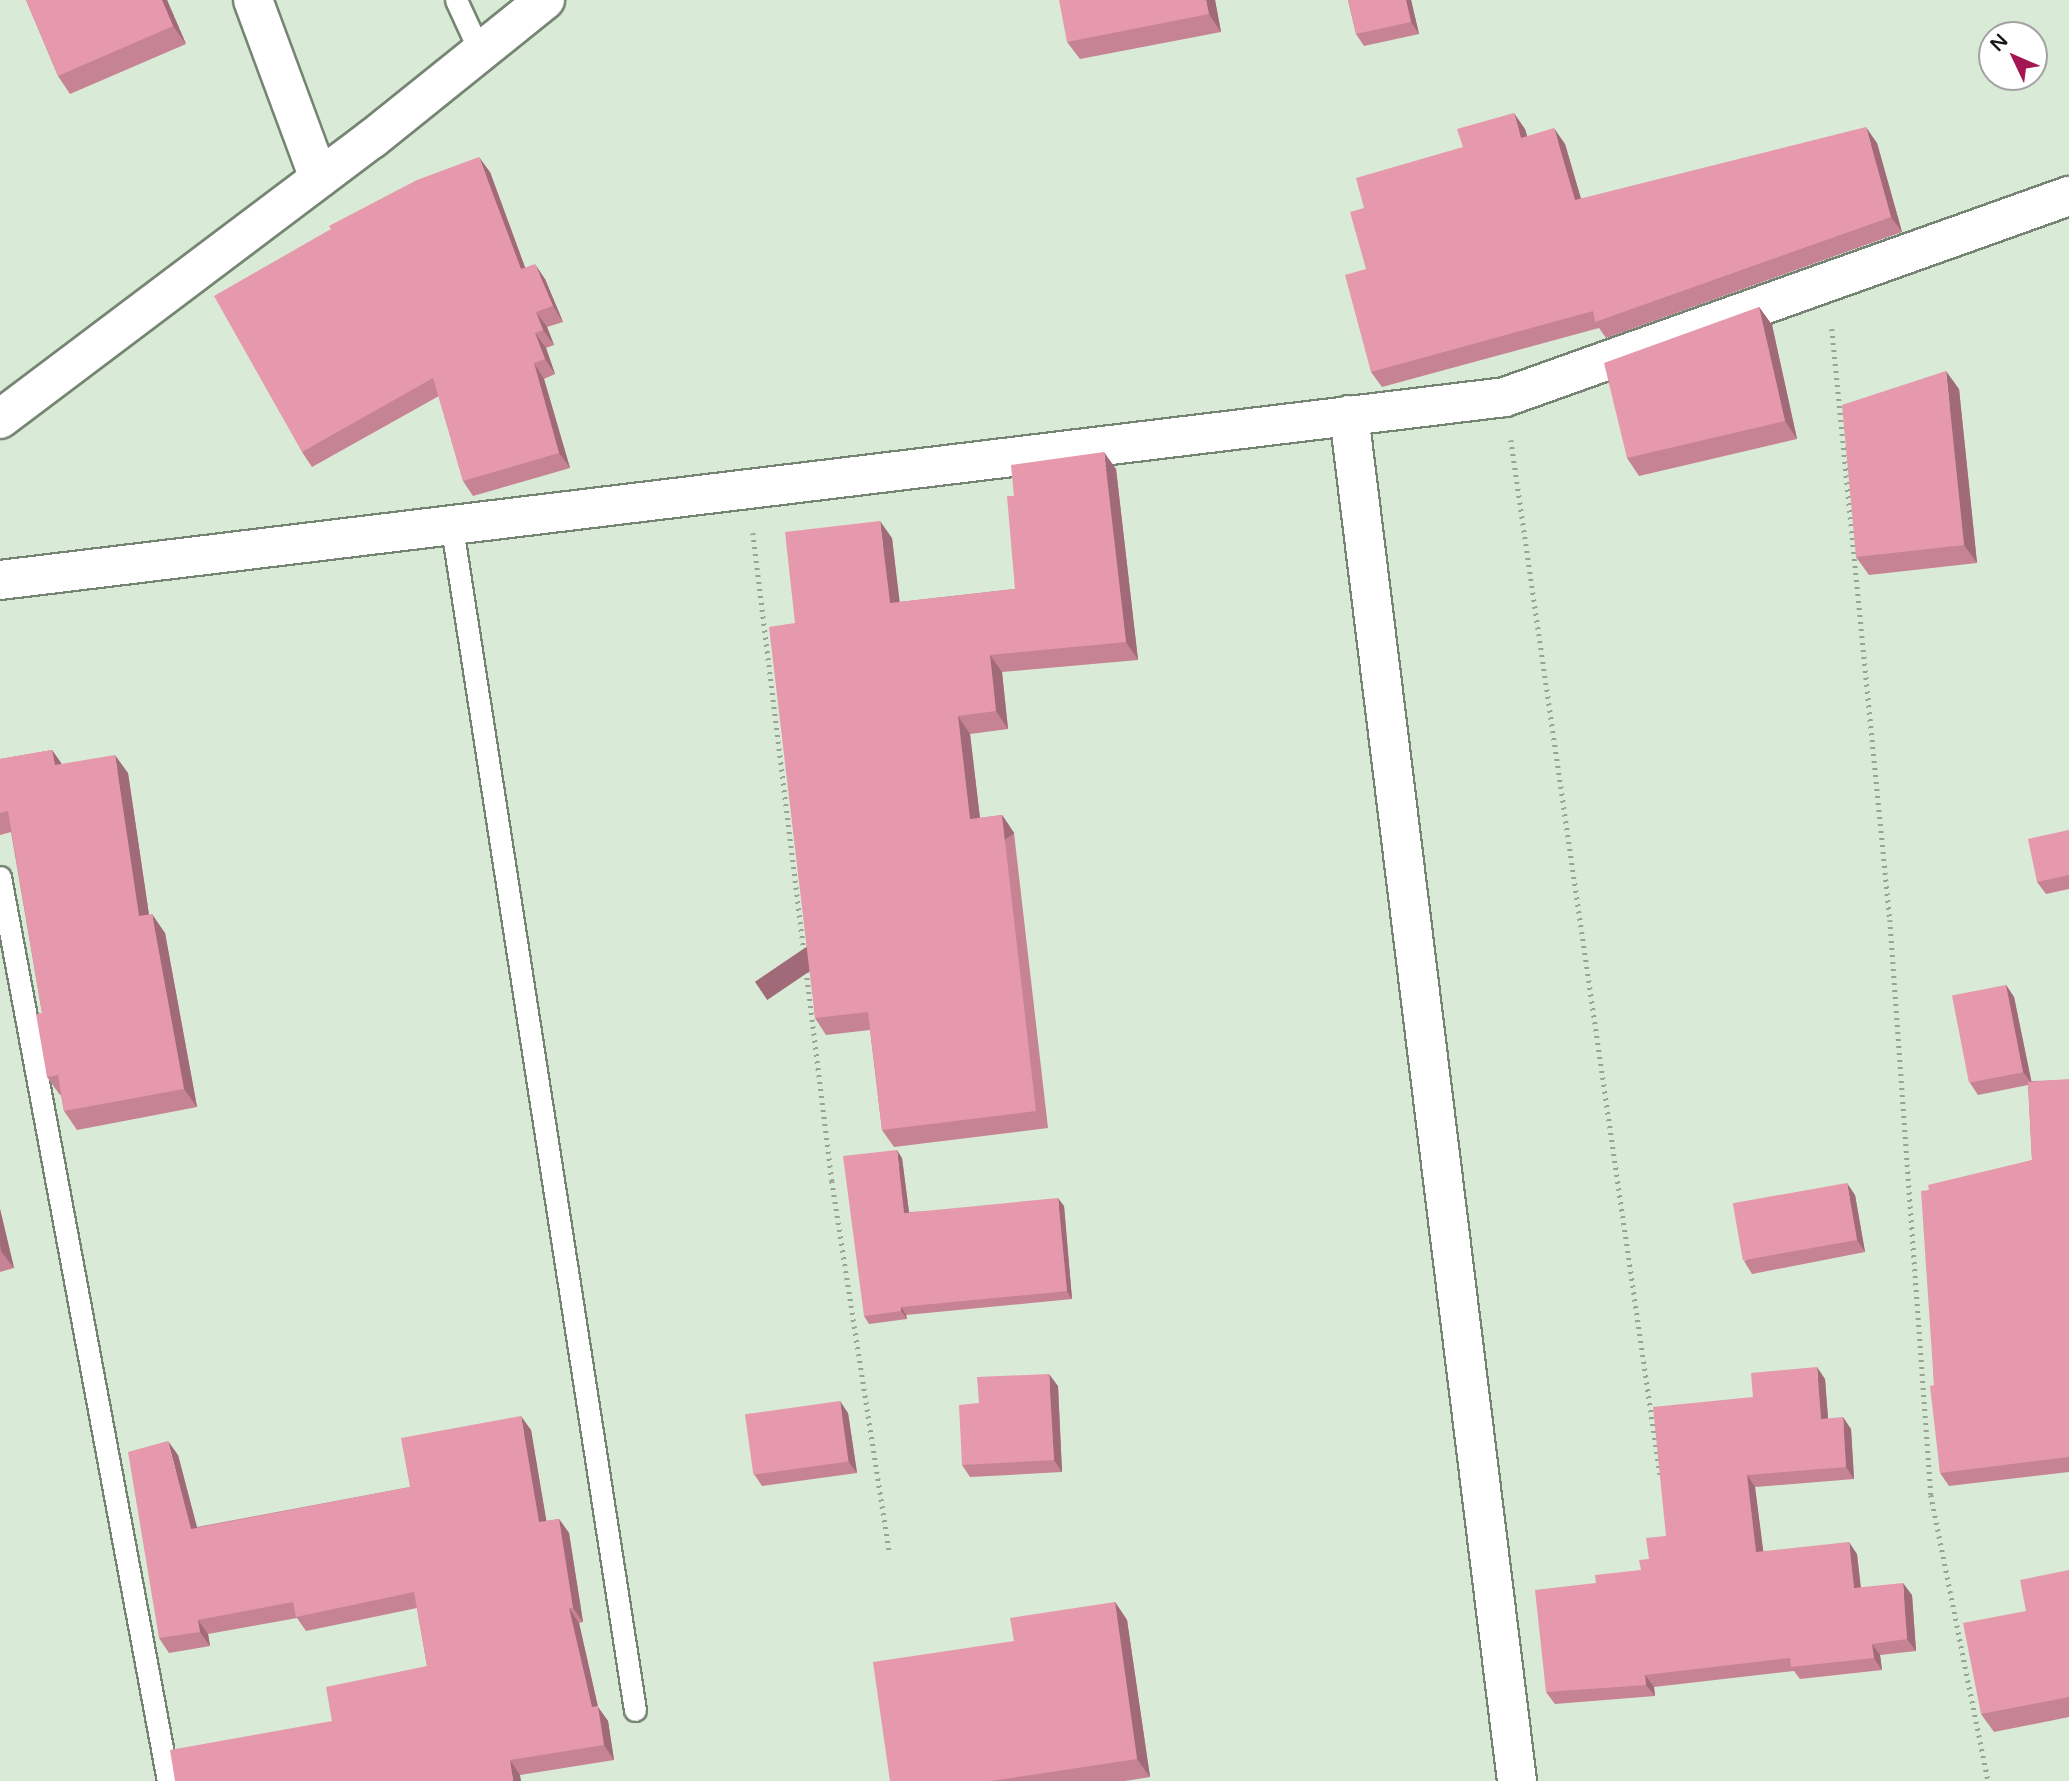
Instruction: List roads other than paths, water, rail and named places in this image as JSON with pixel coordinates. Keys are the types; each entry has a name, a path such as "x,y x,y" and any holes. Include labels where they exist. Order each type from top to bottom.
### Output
{"street":[{"path":"253,0 318,178"},
{"path":"0,419 318,178 545,0"},
{"path":"0,580 452,528 748,488 1505,397 2069,196"},
{"path":"1349,415 1517,1781"}],"lane":[{"path":"456,0 480,52"},
{"path":"452,528 635,1710"},
{"path":"0,877 168,1781"}]}
